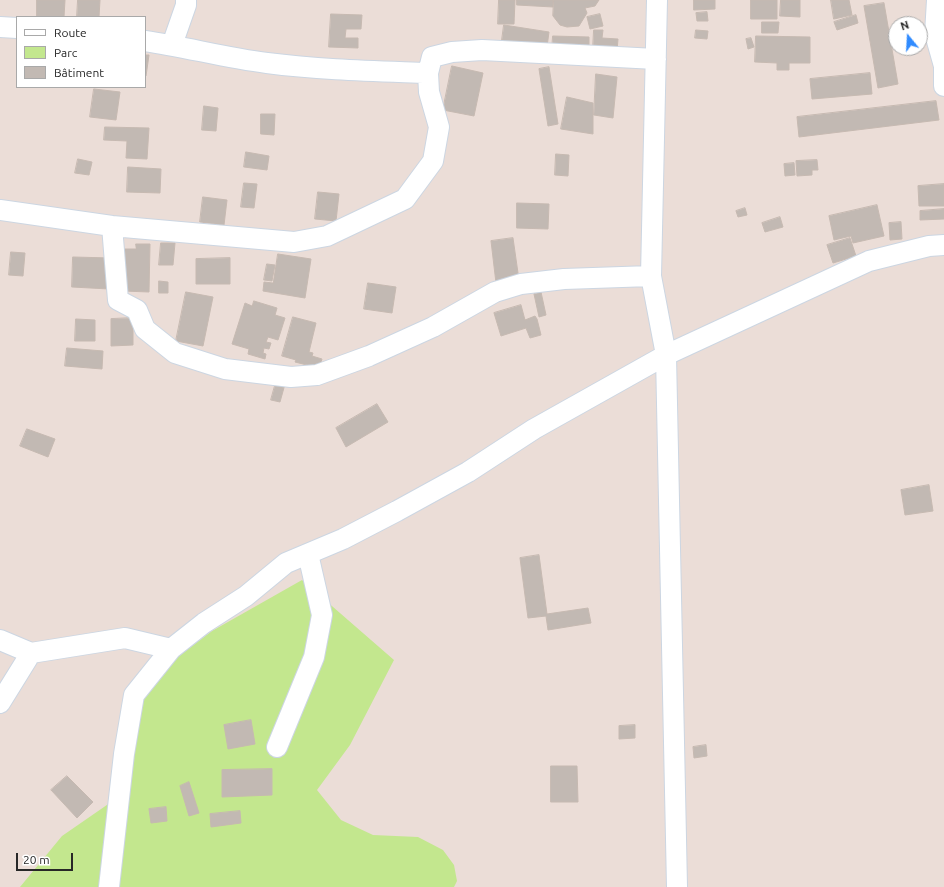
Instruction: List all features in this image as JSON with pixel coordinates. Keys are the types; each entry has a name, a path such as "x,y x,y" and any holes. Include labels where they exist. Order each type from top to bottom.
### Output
{"street":[{"path":"172,45 186,5 186,0"},
{"path":"657,0 651,276 666,356 677,887"},
{"path":"937,0 935,34 944,66 944,86"},
{"path":"0,27 16,28"},
{"path":"146,42 172,45 266,63 328,69 428,73"},
{"path":"0,210 112,226 294,242 327,236 404,199 433,161 439,127 429,92 428,73 432,57 452,52 482,50 656,59"},
{"path":"112,226 118,300 138,310 145,329 175,352 225,369 291,377 317,375 369,356 433,327 495,292 521,284 564,279 651,276"},
{"path":"109,887 124,754 134,695 171,649 204,623 246,596 286,563 343,539 468,472 534,429 666,356 868,261 929,246 944,245"},
{"path":"277,747 314,657 322,614 308,554"},
{"path":"0,640 31,653 125,638 171,649"},
{"path":"0,703 31,653"}],"green space":[{"path":"302,580 394,660 350,745 317,790 341,820 373,835 418,837 443,850 454,865 457,881 454,887 20,887 62,836 130,789 137,709 161,669 212,631"}],"building":[{"path":"37,0 65,0 64,16 37,16"},
{"path":"78,0 100,0 99,16 77,16"},
{"path":"499,0 515,0 514,24 498,24"},
{"path":"517,0 553,0 553,7 517,5"},
{"path":"554,0 599,0 595,6 585,8 587,13 579,26 567,27 560,25 553,16"},
{"path":"694,0 715,0 715,9 694,10"},
{"path":"751,0 777,0 777,19 751,19"},
{"path":"781,0 800,0 800,17 780,16"},
{"path":"831,0 849,0 852,15 834,19"},
{"path":"884,3 888,26 888,56 893,56 898,84 878,88 864,6"},
{"path":"707,12 708,21 697,21 696,13"},
{"path":"331,14 362,15 361,29 346,29 345,38 358,38 358,48 329,47"},
{"path":"600,14 603,26 590,29 587,17"},
{"path":"856,15 858,23 837,30 834,22"},
{"path":"762,22 779,22 778,33 762,33"},
{"path":"504,25 549,32 547,47 502,40"},
{"path":"594,30 603,30 602,38 618,39 617,51 593,49"},
{"path":"696,30 708,31 707,39 695,38"},
{"path":"553,36 589,37 589,50 552,50"},
{"path":"756,36 810,37 810,63 789,63 789,70 777,70 777,63 755,62"},
{"path":"751,38 754,47 748,49 746,39"},
{"path":"146,55 149,55 146,76"},
{"path":"452,66 483,73 474,116 443,110"},
{"path":"549,67 558,124 548,126 539,69"},
{"path":"870,73 872,94 812,99 810,79"},
{"path":"596,74 617,77 613,118 594,115"},
{"path":"94,89 120,92 116,120 90,117"},
{"path":"567,97 593,103 593,134 561,129"},
{"path":"936,101 939,120 799,137 797,117"},
{"path":"204,106 218,108 216,131 202,130"},
{"path":"261,114 275,114 274,135 261,134"},
{"path":"105,127 149,128 147,159 126,158 127,141 104,140"},
{"path":"246,152 269,156 267,170 244,167"},
{"path":"556,154 569,155 568,176 555,175"},
{"path":"78,159 92,162 89,175 75,173"},
{"path":"817,160 818,170 812,170 812,175 797,176 796,161"},
{"path":"794,163 795,175 785,176 784,164"},
{"path":"128,167 161,169 160,193 127,192"},
{"path":"244,183 257,184 254,208 241,207"},
{"path":"944,184 944,206 919,206 918,186"},
{"path":"318,192 339,194 336,221 315,219"},
{"path":"203,197 227,200 224,225 200,222"},
{"path":"517,203 549,204 548,229 517,228"},
{"path":"877,205 884,236 853,243 851,236 834,240 829,216"},
{"path":"745,208 747,215 738,217 736,211"},
{"path":"944,209 944,219 920,220 920,211"},
{"path":"780,217 783,227 765,232 762,223"},
{"path":"901,222 902,239 890,240 889,223"},
{"path":"513,238 519,280 496,283 491,241"},
{"path":"850,238 856,256 833,263 827,245"},
{"path":"161,243 175,243 173,265 159,265"},
{"path":"136,244 150,244 149,292 123,291 125,249 136,249"},
{"path":"11,252 25,253 23,276 9,275"},
{"path":"278,254 311,259 305,298 263,291 264,282 273,283"},
{"path":"73,257 111,258 109,289 72,287"},
{"path":"230,258 230,284 196,284 196,259"},
{"path":"267,264 275,265 272,281 264,280"},
{"path":"159,281 168,282 168,293 159,293"},
{"path":"368,283 396,287 392,313 364,309"},
{"path":"186,292 213,297 203,346 176,341"},
{"path":"541,292 546,315 539,317 534,294"},
{"path":"254,301 277,308 275,315 285,318 278,340 268,337 266,342 271,343 269,349 264,348 263,353 266,354 265,359 248,354 249,349 232,344 245,303 252,306"},
{"path":"521,305 525,320 535,316 537,319 541,335 530,338 526,328 501,336 494,313"},
{"path":"293,317 316,323 309,352 313,353 312,356 322,359 319,368 295,362 296,360 282,356"},
{"path":"133,318 133,345 111,346 111,319"},
{"path":"76,319 95,320 95,341 75,341"},
{"path":"67,348 103,351 102,369 65,366"},
{"path":"276,382 285,384 280,402 271,400"},
{"path":"377,404 388,422 346,447 336,428"},
{"path":"27,429 55,439 48,457 20,446"},
{"path":"929,485 933,511 905,515 901,490"},
{"path":"539,555 547,614 588,608 591,623 548,630 546,616 528,618 520,558"},
{"path":"251,720 255,744 228,749 224,725"},
{"path":"635,725 635,738 619,739 619,726"},
{"path":"706,745 707,756 694,758 693,747"},
{"path":"551,766 577,766 578,802 551,802"},
{"path":"272,769 272,795 222,797 222,770"},
{"path":"67,776 93,802 77,818 51,790"},
{"path":"189,782 199,813 189,816 180,786"},
{"path":"166,807 167,821 151,823 149,809"},
{"path":"240,811 241,823 211,827 210,814"}]}
